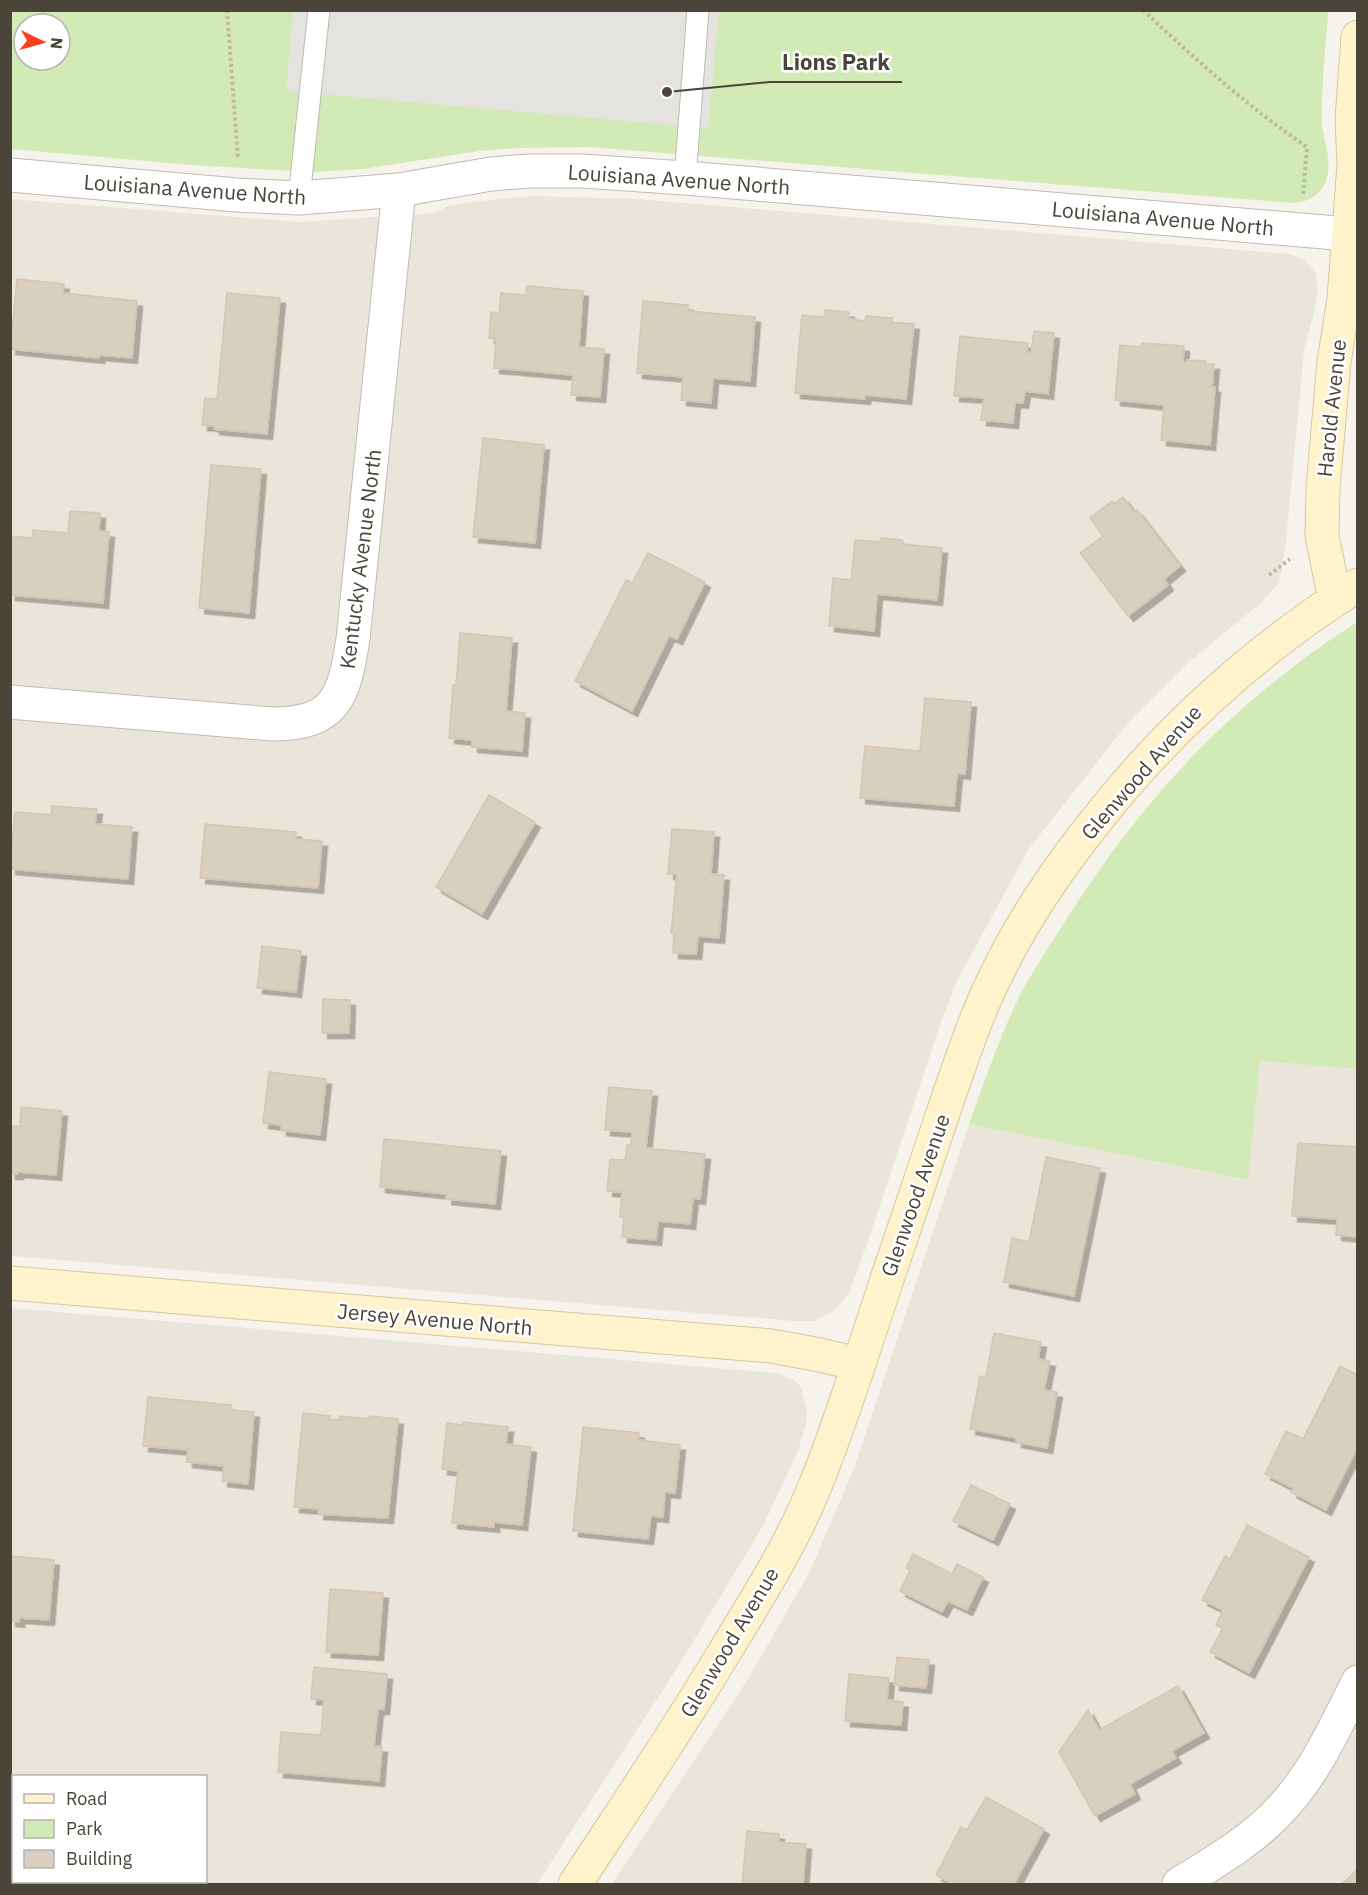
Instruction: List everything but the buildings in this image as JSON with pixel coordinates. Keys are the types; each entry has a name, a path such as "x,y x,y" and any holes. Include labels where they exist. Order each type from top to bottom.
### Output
{"street":[{"name":"Harold Avenue","path":"1346,592 1322,536 1323,487 1334,362 1344,299 1358,37"},
{"name":"Louisiana Avenue North","path":"10,175 237,195 298,198 399,190 491,174 582,171 1348,234"},
{"name":"Kentucky Avenue North","path":"10,702 272,724 294,724 311,720 324,713 334,703 348,675 353,639 399,190"},
{"name":"Glenwood Avenue","path":"575,1884 692,1705 762,1590 815,1487 962,1057 1002,962 1029,916 1055,873 1113,798 1186,717 1257,658 1346,592"},
{"name":"Jersey Avenue North","path":"10,1283 771,1346 858,1364"},
{"path":"1179,1884 1235,1849 1282,1808 1308,1772 1358,1682"}],"lane":[{"path":"298,198 319,10"},
{"path":"685,178 698,10"}],"path":[{"path":"227,10 238,161 237,195"},
{"path":"1143,10 1236,93 1277,127 1306,147"}],"shaded area":[{"path":"293,11 719,11 708,128 286,91"},
{"path":"533,196 637,199 1287,254 1302,258 1315,272 1318,290 1304,350 1286,541 1279,583 1261,603 1190,661 1128,723 1028,850 956,983 849,1293 835,1310 823,1317 814,1321 794,1321 11,1256 10,199 301,222 433,213 449,206 469,202"},
{"path":"1260,1061 1357,1069 1357,1884 612,1884 748,1679 809,1573 854,1468 969,1124 1247,1180"},
{"path":"10,1308 776,1373 794,1380 801,1387 807,1412 806,1424 797,1454 764,1524 679,1665 537,1884 11,1884"}],"green space":[{"path":"10,11 1328,11 1322,109 1327,149 1327,177 1322,188 1314,196 1293,203 589,147 479,151 363,169 312,172 191,165 11,149"},
{"path":"1357,622 1357,1069 1260,1061 1248,1180 969,1124 999,1044 1024,988 1094,877 1126,834 1158,794 1230,720 1270,685"}],"place":[{"name":"Lions Park","path":"667,92"}]}
